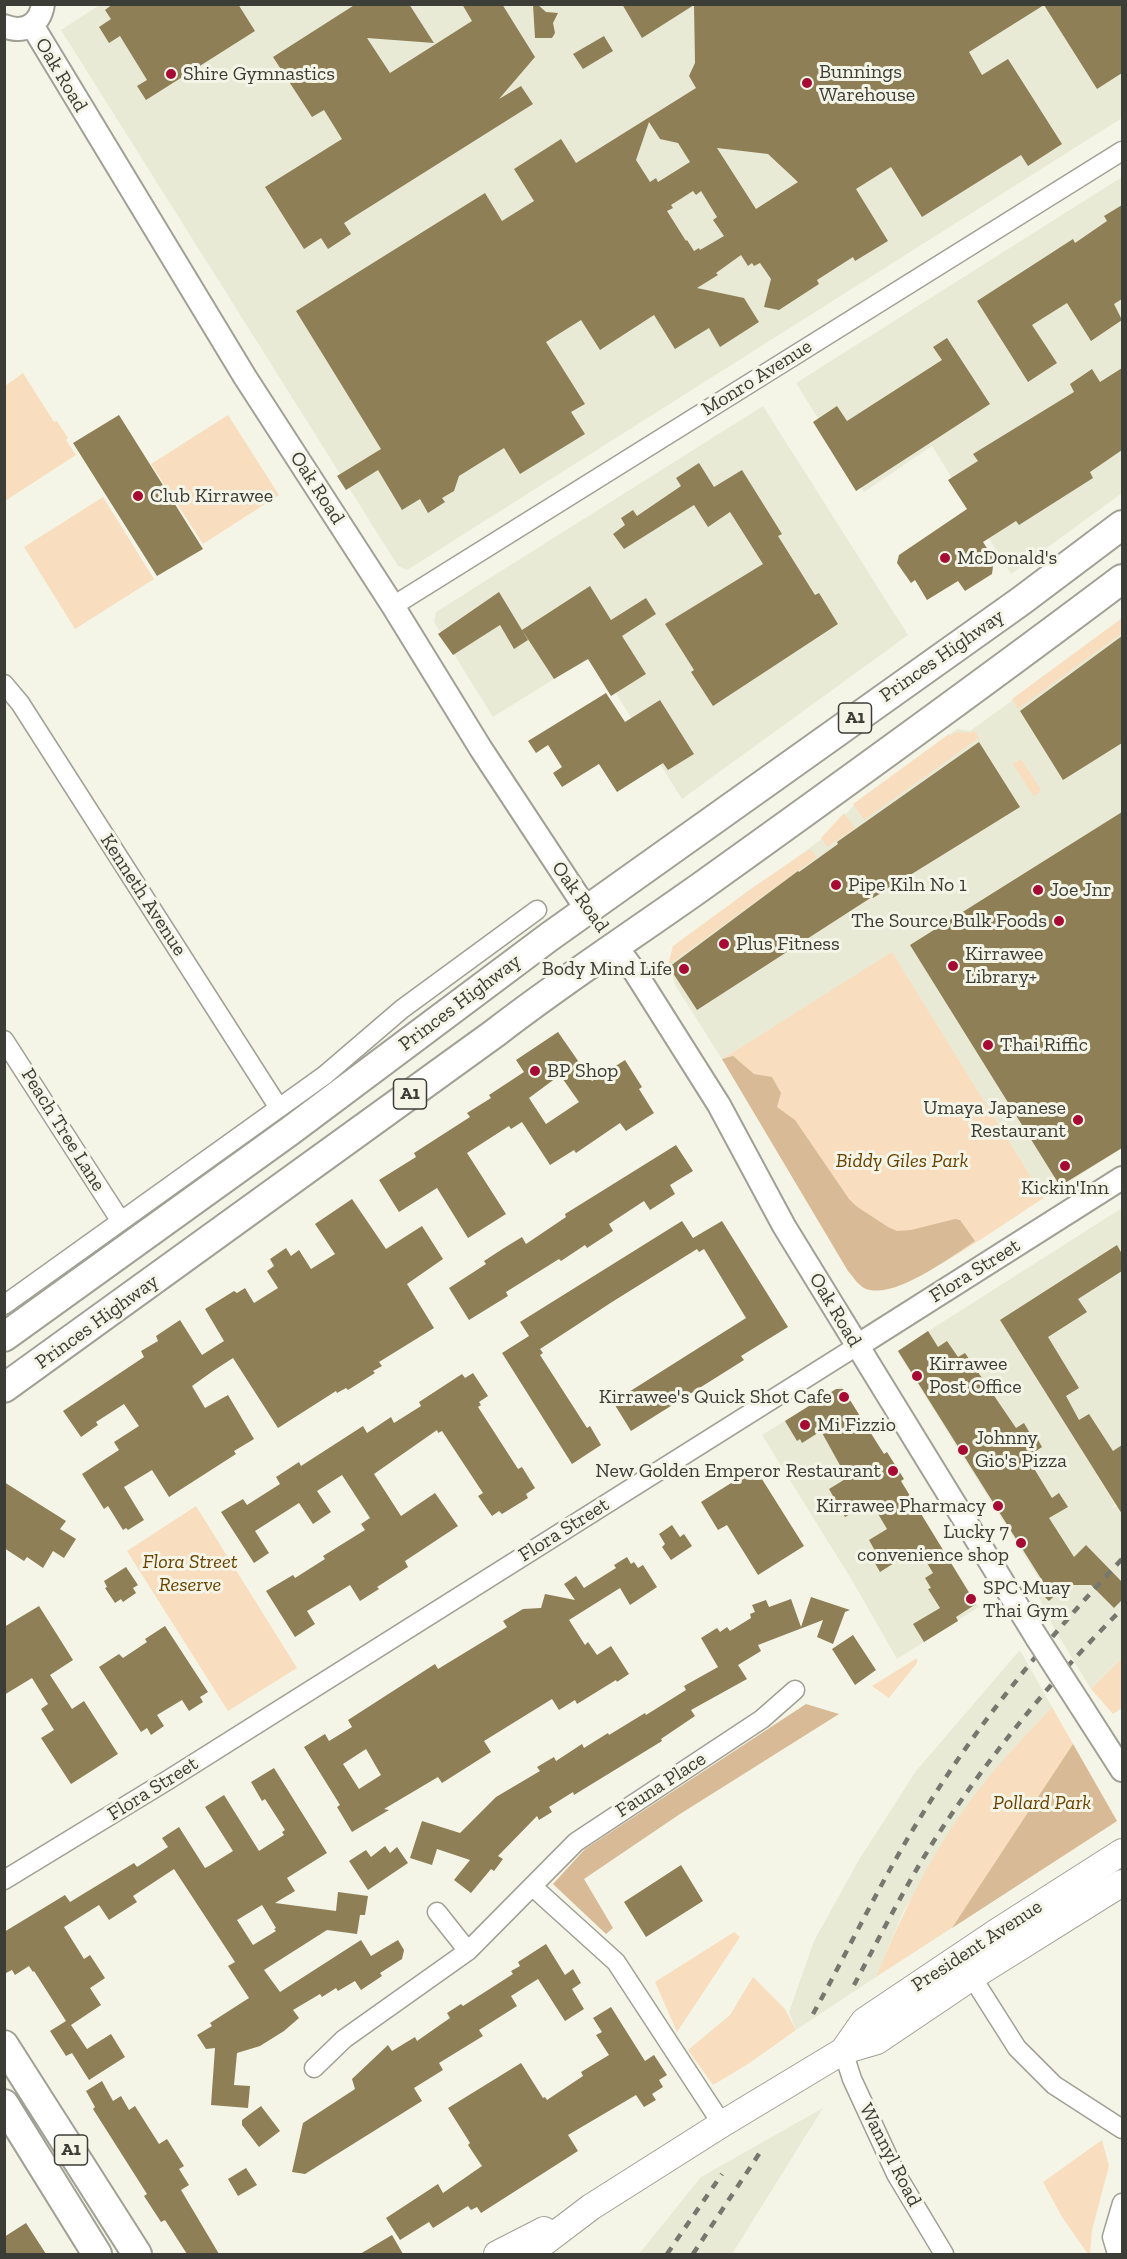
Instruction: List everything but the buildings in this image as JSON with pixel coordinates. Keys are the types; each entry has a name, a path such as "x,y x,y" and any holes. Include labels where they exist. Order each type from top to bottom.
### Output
{"highway":[{"name":"Princes Highway","path":"4,1337 290,1131 587,910 1021,601 1122,525"},
{"name":"Princes Highway","path":"4,1388 615,945 667,911 855,776 1122,579"},
{"name":"Oak Road","path":"587,910 615,945"},
{"name":"A1","path":"4,2045 137,2254"},
{"name":"A1","path":"4,2104 97,2254"}],"main road":[{"name":"President Avenue","path":"843,2051 864,2021 995,1933 1122,1852"},
{"name":"President Avenue","path":"497,2254 591,2206 843,2051 877,2041 972,1977 1122,1883"},
{"name":"President Avenue","path":"529,2254 591,2206"}],"street":[{"path":"4,26 18,29 32,25 38,20 43,4"},
{"name":"Oak Road","path":"32,25 245,377 393,606 481,749 587,910"},
{"name":"Monro Avenue","path":"393,606 1122,151"},
{"name":"Kenneth Avenue","path":"4,684 20,703 279,1108"},
{"name":"Princes Highway","path":"4,1305 325,1074 402,1009 537,910"},
{"name":"Oak Road","path":"615,945 635,972 718,1105 784,1226 1037,1638 1122,1770"},
{"name":"Peach Tree Lane","path":"4,1040 11,1047 120,1220"},
{"name":"Flora Street","path":"4,1880 168,1780 1122,1178"},
{"name":"Fauna Place","path":"314,2068 344,2039 468,1952 576,1842 762,1719 795,1690"},
{"path":"533,1887 616,1962 722,2124"},
{"path":"437,1912 468,1952"},
{"path":"972,1977 1017,2048 1054,2085 1122,2129"},
{"name":"Wannyl Road","path":"843,2051 852,2079 896,2174 944,2254"},
{"path":"1117,2254 1112,2236 1122,2203"}],"shaded area":[{"path":"101,4 1122,5 1122,118 407,570 398,566 61,30"},
{"path":"1122,177 1122,493 1011,574 932,446 864,492 796,383"},
{"path":"763,406 908,635 682,799 592,655 493,717 434,622 436,612"},
{"path":"1122,621 1122,1148 1044,1198 892,953 722,1059 675,985 670,962 674,949 681,941 826,836 856,803 957,729 970,731"},
{"path":"1122,1208 1122,1498 1111,1508 1122,1504 1122,1658 1091,1689 1055,1630 1037,1593 1038,1577 897,1351"},
{"path":"841,1386 979,1607 897,1659 853,1582 762,1435"},
{"path":"1020,1650 1052,1707 1010,1752 904,1910 876,1977 796,2030 789,2012 814,1941 860,1858 916,1771"},
{"path":"823,2108 732,2254 639,2254 701,2177"}],"green space":[{"path":"23,373 54,422 57,421 68,438 66,440 76,455 5,501 5,386"},
{"path":"228,415 279,495 203,544 151,464"},
{"path":"103,497 154,579 75,629 24,547"},
{"path":"1122,618 1122,633 1018,709 1012,699"},
{"path":"974,730 979,738 864,820 853,804 949,734 951,736 956,732 970,733"},
{"path":"1021,759 1041,790 1034,797 1013,764"},
{"path":"844,813 855,828 827,847 821,838"},
{"path":"810,849 817,857 668,965 673,946"},
{"name":"Biddy Giles Park","path":"892,952 1044,1198 934,1268 889,1288 869,1290 856,1281 848,1271 722,1059"},
{"path":"733,1056 754,1074 772,1077 781,1093 777,1107 795,1120 856,1206 897,1231 911,1230 955,1219 960,1220 975,1241 937,1266 905,1283 876,1291 864,1288 848,1271 722,1059"},
{"name":"Flora Street Reserve","path":"196,1506 297,1668 228,1711 127,1551"},
{"path":"917,1658 917,1663 889,1698 872,1686"},
{"path":"1122,1658 1122,1708 1113,1714 1091,1689"},
{"path":"806,1704 839,1714 680,1814 584,1879 613,1928 606,1934 553,1884 585,1849"},
{"name":"Pollard Park","path":"1052,1707 1117,1821 876,1977 917,1888 954,1824 998,1766"},
{"path":"1073,1744 1117,1821 952,1928"},
{"path":"734,1932 740,1937 677,2032 655,1982"},
{"path":"753,1977 785,2009 796,2030 748,2064 713,2085 688,2050 730,2015"},
{"path":"1102,2140 1109,2166 1092,2230 1090,2254 1088,2254 1062,2217 1043,2182"}],"railway":[{"path":"813,2014 906,1842 965,1749 1040,1651 1122,1559"},
{"path":"854,1985 917,1868 961,1801 1026,1715 1122,1609"},
{"path":"693,2254 761,2151"},
{"path":"667,2254 722,2174"}],"place":[{"name":"Shire Gymnastics","path":"171,74"},
{"name":"Bunnings Warehouse","path":"807,83"},
{"name":"Club Kirrawee","path":"138,496"},
{"name":"McDonald's","path":"945,558"},
{"name":"Pipe Kiln No 1","path":"836,885"},
{"name":"Joe Jnr","path":"1038,890"},
{"name":"The Source Bulk Foods","path":"1059,921"},
{"name":"Plus Fitness","path":"724,944"},
{"name":"Kirrawee Library+","path":"953,966"},
{"name":"Body Mind Life","path":"684,969"},
{"name":"Thai Riffic","path":"988,1045"},
{"name":"BP Shop","path":"535,1071"},
{"name":"Umaya Japanese Restaurant","path":"1078,1120"},
{"name":"Kickin'Inn","path":"1065,1166"},
{"name":"Kirrawee Post Office","path":"917,1376"},
{"name":"Kirrawee's Quick Shot Cafe","path":"844,1397"},
{"name":"Mi Fizzio","path":"805,1425"},
{"name":"Johnny Gio's Pizza","path":"963,1450"},
{"name":"New Golden Emperor Restaurant","path":"893,1471"},
{"name":"Kirrawee Pharmacy","path":"998,1506"},
{"name":"Lucky 7 convenience shop","path":"1021,1543"},
{"name":"SPC Muay Thai Gym","path":"971,1599"}]}
